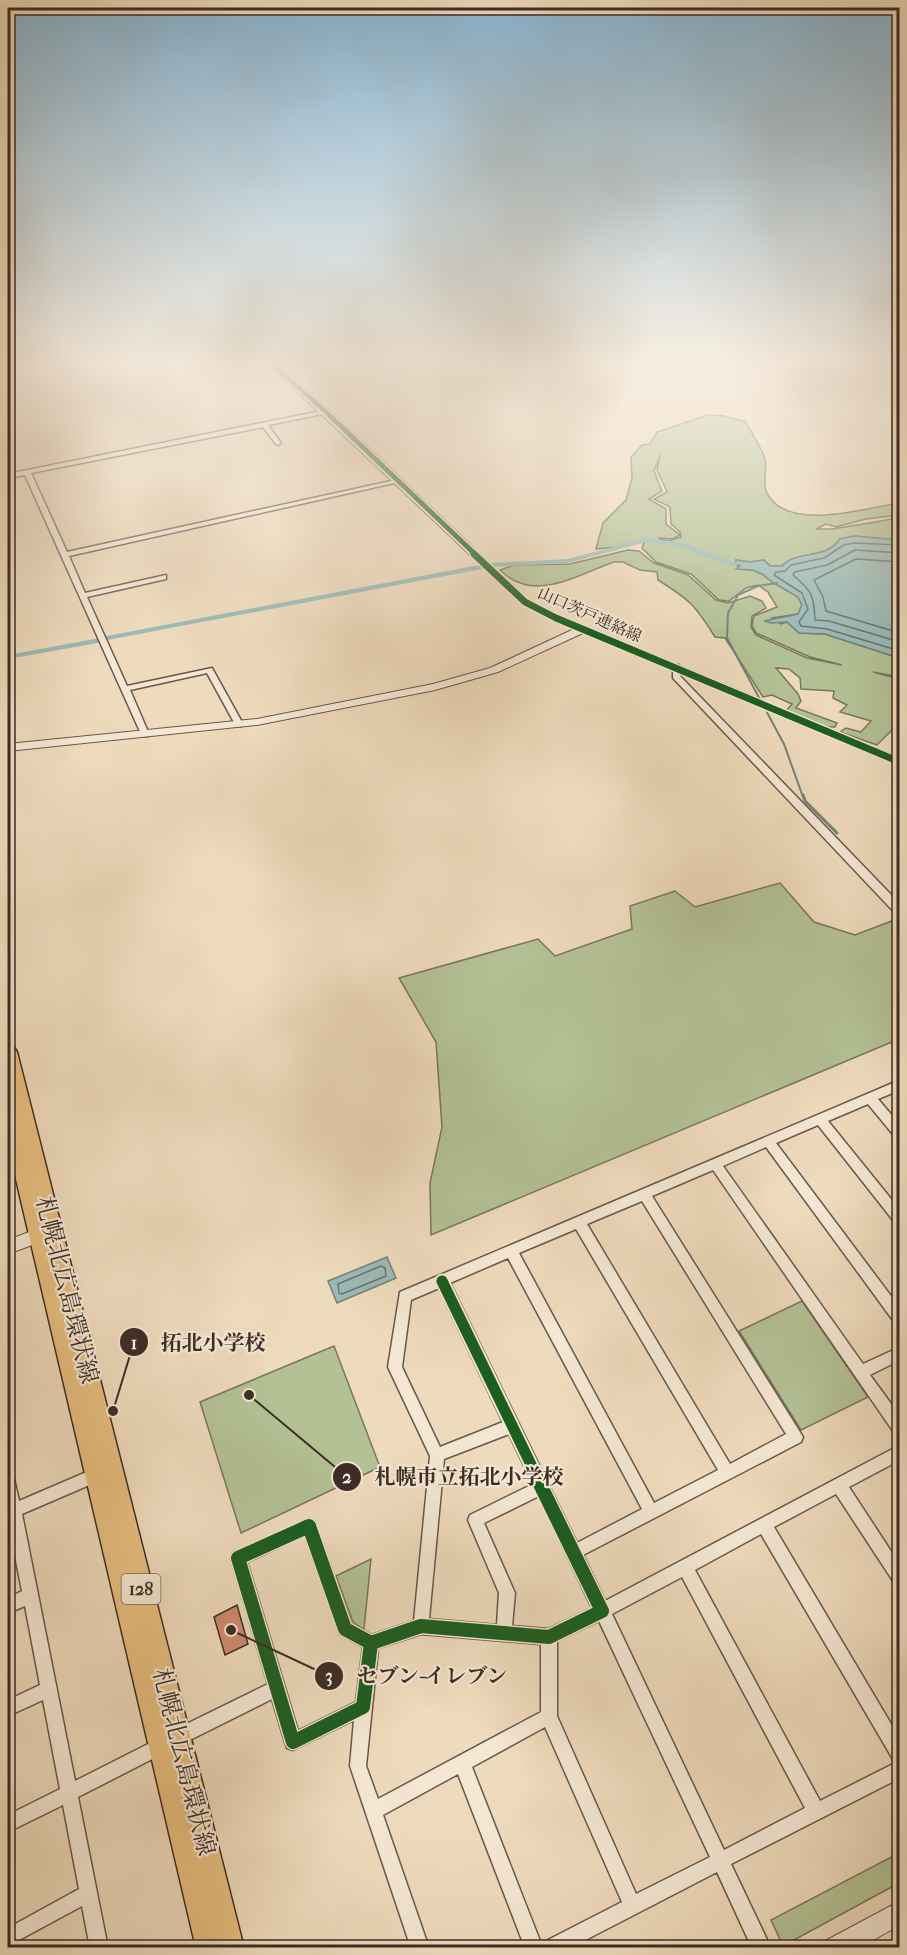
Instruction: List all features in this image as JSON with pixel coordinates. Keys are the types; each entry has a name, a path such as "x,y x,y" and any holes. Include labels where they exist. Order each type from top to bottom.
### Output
{"main road":[{"name":"札幌北広島環状線","path":"8,1052 11,1081 96,1475 169,1741 230,1947"},
{"name":"札幌北広島環状線","path":"8,1109 45,1233 169,1741 210,1947"}],"street":[{"path":"8,476 120,453"},
{"name":"山口茨戸連絡線","path":"370,453 518,596 556,618 900,762"},
{"path":"27,472 145,734"},
{"path":"64,555 400,481"},
{"path":"83,596 163,577"},
{"path":"8,748 239,724 315,711 468,678 514,661 583,629"},
{"path":"676,668 676,676 900,911"},
{"path":"125,689 209,670 239,724"},
{"path":"421,1626 437,1455 395,1367 405,1296 900,1085"},
{"path":"870,1098 900,1134"},
{"path":"820,1119 900,1220"},
{"path":"768,1141 900,1320"},
{"path":"715,1164 900,1430"},
{"path":"574,1552 796,1437 644,1194"},
{"path":"579,1222 727,1472"},
{"path":"8,1247 45,1233"},
{"path":"511,1251 651,1511"},
{"path":"442,1281 762,1947"},
{"path":"860,1373 900,1353"},
{"path":"437,1455 512,1426"},
{"path":"363,1707 292,1742 238,1558 309,1526 345,1629 371,1643 421,1626 549,1637 900,1452"},
{"path":"10,1512 96,1475"},
{"path":"8,1479 10,1512 30,1596 99,1947"},
{"path":"839,1485 900,1579"},
{"path":"504,1633 507,1593 475,1520 542,1487"},
{"path":"764,1525 900,1755"},
{"path":"685,1567 816,1811"},
{"path":"8,1606 30,1596"},
{"path":"549,1637 549,1716 633,1905"},
{"path":"371,1643 358,1766 420,1947"},
{"path":"8,1824 277,1688"},
{"path":"8,1708 48,1690"},
{"path":"373,1811 549,1716"},
{"path":"462,1763 534,1947"},
{"path":"550,1947 900,1769"},
{"path":"8,1937 89,1893"},
{"path":"835,1947 900,1912"}],"green space":[{"path":"634,453 763,453 766,468 765,486 768,495 779,506 793,513 829,515 899,503 899,515 866,519 836,527 826,524 816,529 833,529 899,518 899,540 854,536 840,539 827,550 795,558 782,566 770,566 764,560 750,562 736,560 739,569 753,570 762,574 798,597 802,605 798,614 772,618 781,624 787,622 799,633 825,634 899,658 899,677 873,672 899,679 899,723 877,745 840,732 846,728 861,732 871,721 840,712 847,705 833,698 834,691 801,689 800,678 789,669 776,668 798,694 801,701 796,708 837,723 835,727 826,727 786,711 792,704 772,695 763,697 725,638 715,637 691,604 658,580 657,572 640,570 623,562 614,562 556,584 541,586 527,585 513,580 500,570 514,565 570,564 628,550 639,551 654,563 688,575 716,600 728,603 750,596 762,601 766,608 752,616 751,627 756,635 807,658 842,665 810,657 756,633 752,625 754,616 777,607 768,592 758,585 746,588 729,601 719,600 691,574 656,562 642,548 645,540 619,547 596,549 603,523 626,500 632,478 631,457","holes":["660,455 657,470 667,492 654,499 670,507 671,524 680,532 681,537 668,541 658,538 673,539 680,535 666,524 666,509 649,499 662,491 654,471"]},
{"path":"780,883 814,922 855,935 897,919 899,922 899,1039 431,1235 430,1183 442,1127 436,1042 399,978 538,939 555,956 632,929 630,906 675,891 695,907"},
{"path":"802,1301 868,1397 801,1430 739,1331"},
{"path":"334,1346 380,1467 241,1533 200,1402"},
{"path":"371,1559 363,1629 353,1622 336,1576"},
{"path":"899,1853 899,1883 783,1946 771,1920"}],"water":[{"path":"854,536 899,540 899,658 825,634 799,633 787,622 764,621 798,614 802,605 798,597 762,574 753,570 736,569 740,566 735,564 736,560 750,562 764,560 770,566 782,566 795,558 827,550 840,539"},
{"path":"387,1257 396,1278 337,1303 328,1281"}],"building":[{"path":"237,1605 248,1644 225,1655 214,1617"}],"waterway":[{"path":"492,565 568,561 646,540 681,545 735,564"},
{"path":"107,638 479,567"},
{"path":"777,583 758,586 738,595 728,613 727,638 784,744 803,797"},
{"path":"8,657 100,640"},
{"path":"803,795 805,801 837,833"}],"cycle path":[{"path":"369,453 525,602 556,618 900,762"},
{"path":"371,1643 363,1707 293,1742 238,1558 309,1526 345,1629 371,1643 421,1626 549,1637 602,1611 442,1281"}],"place":[{"name":"札幌市立拓北小学校","path":"249,1395"},
{"name":"拓北小学校","path":"113,1411"},
{"name":"セブン-イレブン","path":"231,1630"}]}
